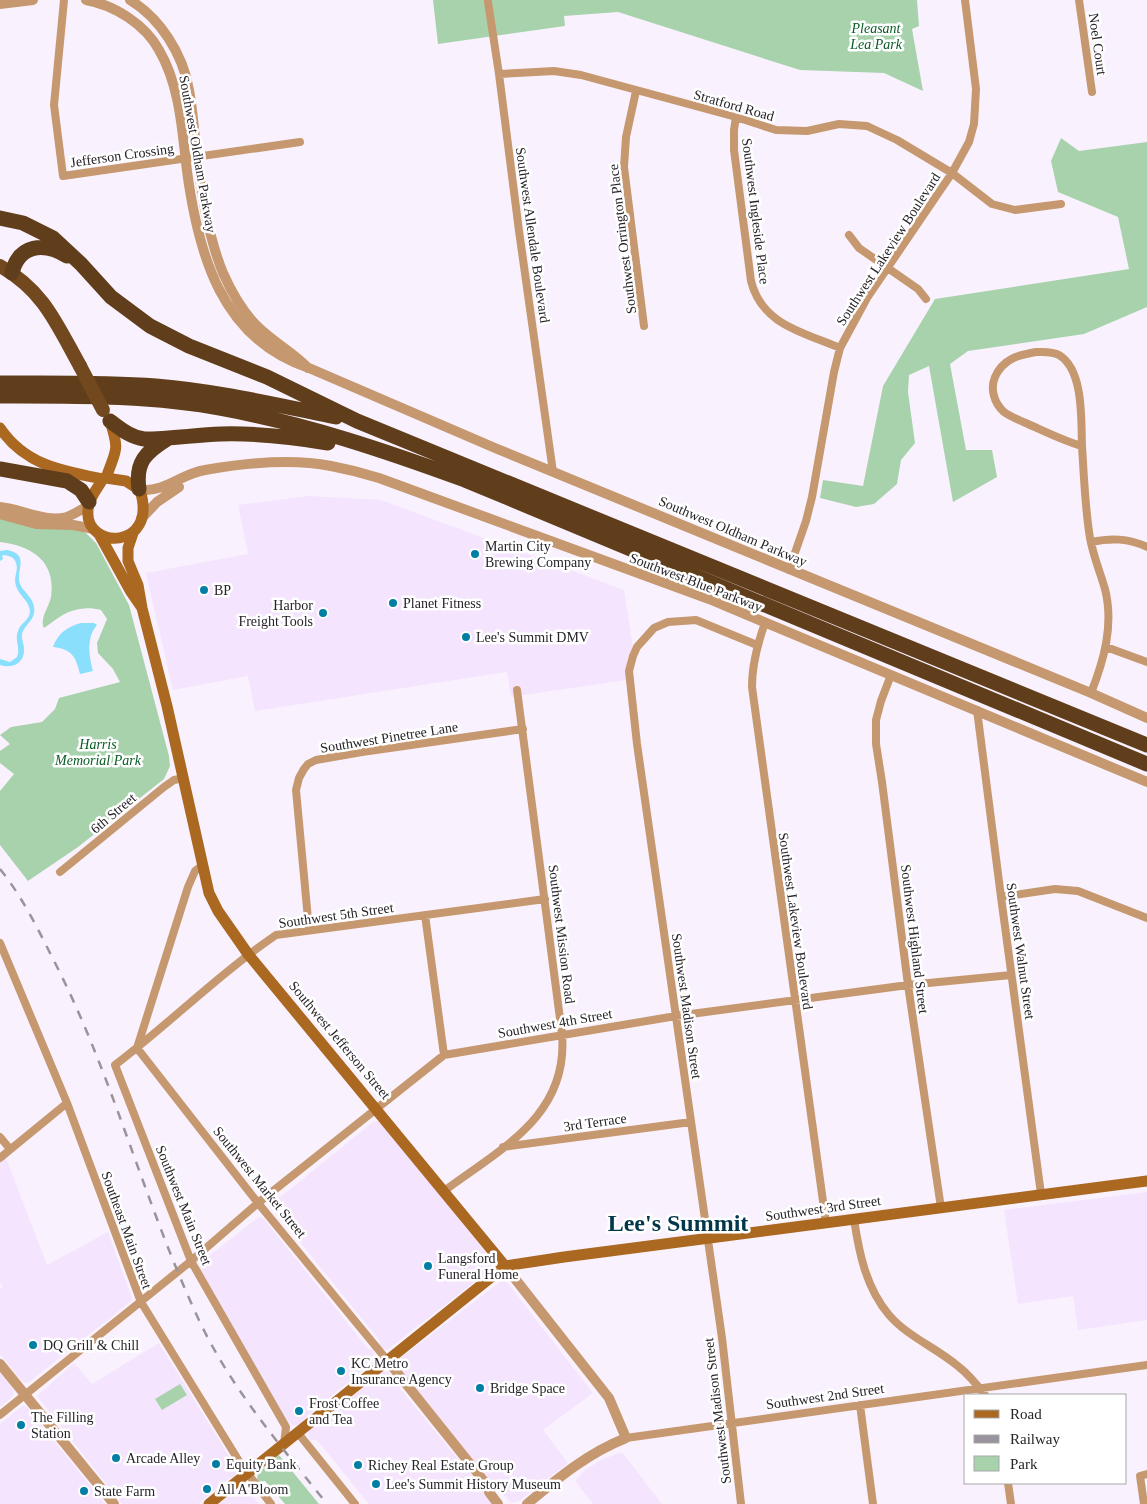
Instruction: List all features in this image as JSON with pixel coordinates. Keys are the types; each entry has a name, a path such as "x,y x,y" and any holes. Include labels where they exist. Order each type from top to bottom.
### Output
{"highway":[{"path":"0,218 22,222 52,238 81,264 111,297 150,326 189,346 267,377 358,421 1147,746"},
{"path":"81,264 57,250 34,248 24,252 6,269 30,287 45,304 106,416 136,438 223,434 288,437 389,452"},
{"path":"0,383 73,382 157,386 227,395 358,421"},
{"path":"0,396 76,396 156,400 223,408 298,426 389,452 474,483 1147,764"},
{"path":"139,490 137,474 142,459 153,448 168,438"},
{"path":"0,469 67,482 81,490 89,504"}],"main road":[{"path":"0,428 12,444 30,458 60,469 104,479 126,481 139,490 143,500 141,519 133,534 115,539 96,532 88,514 89,504 104,479 117,450 117,442 106,416"},
{"name":"Southwest Jefferson Street","path":"96,532 130,592 142,608"},
{"name":"Southwest Jefferson Street","path":"133,534 128,548 128,561 138,585 209,893 215,905 248,954 505,1266"},
{"name":"Southwest 3rd Street","path":"505,1266 1147,1181"},
{"path":"209,1504 505,1266"}],"street":[{"path":"0,4 33,0"},
{"name":"Jefferson Crossing","path":"64,0 54,105 64,176 300,142"},
{"name":"Southwest Oldham Parkway","path":"86,0 115,11 132,21 150,37 158,48 169,73 176,97 198,233 213,277 234,314 248,330 278,355 289,362 308,368 553,472 1091,693 1147,718"},
{"name":"Southwest Oldham Parkway","path":"130,0 147,11 158,24 182,64 189,89 200,184 216,254 223,272 238,303 256,325 296,355 308,368"},
{"name":"Southwest Lakeview Boulevard","path":"790,570 812,497 840,348 868,298 952,173 969,142 974,124 976,89 965,0"},
{"name":"Noel Court","path":"1079,0 1092,92"},
{"name":"Southwest Allendale Boulevard","path":"488,2 499,74 518,231 553,472"},
{"name":"Stratford Road","path":"499,74 554,71 600,79 636,91 736,117 776,130 807,131 839,124 867,126 897,140 952,173 992,204 1015,210 1061,204"},
{"name":"Southwest Orrington Place","path":"636,91 626,137 624,168 644,326"},
{"name":"Southwest Ingleside Place","path":"736,117 734,150 751,281 756,298 761,306 779,322 840,348"},
{"path":"849,235 858,248 918,289 926,299"},
{"path":"213,277 223,272"},
{"path":"1082,446 1071,443 1005,413 998,405 993,383 1002,365 1021,354 1050,352 1066,361 1072,369 1077,382 1082,446 1084,480 1091,542 1105,590 1108,617 1103,661 1091,693"},
{"name":"Southwest Blue Parkway","path":"139,490 159,490 203,470 292,462 329,466 379,478 709,599 1147,782"},
{"name":"Southwest Blue Parkway","path":"141,519 157,502 173,490 222,469"},
{"path":"0,507 57,518 73,514 89,504"},
{"path":"0,514 36,524 73,525 96,532"},
{"path":"1091,542 1110,538 1123,539 1147,547"},
{"name":"Southwest Madison Street","path":"741,1504 722,1338 636,734 630,688 630,665 637,648 645,637 654,628 668,622 696,620 757,645"},
{"name":"Southwest Lakeview Boulevard","path":"765,624 757,645 752,668 752,687 826,1223"},
{"path":"1106,647 1147,662"},
{"name":"Southwest Highland Street","path":"891,675 876,720 876,744 908,985 941,1208"},
{"name":"Southwest Mission Road","path":"444,1191 503,1148 533,1122 551,1096 562,1067 562,1034 517,690"},
{"name":"Southwest Walnut Street","path":"977,710 1041,1194"},
{"name":"Southwest Pinetree Lane","path":"309,930 296,790 299,778 308,764 316,760 362,752 523,729"},
{"name":"6th Street","path":"60,872 164,787 174,780 184,778"},
{"path":"137,1048 188,887 195,871 203,865"},
{"path":"1001,898 1055,889 1078,891 1147,918"},
{"name":"Southwest 5th Street","path":"115,1065 248,954 276,935 545,899"},
{"path":"425,914 444,1055"},
{"name":"Southeast Main Street","path":"0,943 67,1103 141,1302 247,1473 271,1504"},
{"name":"Southwest 4th Street","path":"0,1415 178,1272 258,1203 444,1055 676,1016 908,985 1011,975"},
{"name":"Southwest Market Street","path":"137,1048 258,1203 487,1485 489,1492 498,1504"},
{"name":"Southwest Main Street","path":"115,1065 191,1261 286,1427"},
{"path":"0,1158 67,1103"},
{"name":"3rd Terrace","path":"503,1148 691,1122"},
{"path":"0,1137 10,1149"},
{"path":"854,1219 862,1261 875,1294 889,1315 905,1329 961,1368 982,1392"},
{"name":"Southwest Jefferson Street","path":"505,1266 609,1398 626,1438"},
{"path":"0,1364 114,1504"},
{"name":"Southwest 2nd Street","path":"527,1504 570,1468 605,1446 626,1438 860,1405 982,1392 1147,1365"},
{"path":"860,1405 873,1504"},
{"path":"284,1444 286,1427 302,1430 355,1504"},
{"path":"1143,1475 1144,1504"},
{"path":"1008,1484 1011,1504"},
{"name":"Southwest Market Street","path":"487,1485 491,1486 506,1504"}],"shaded area":[{"path":"309,496 381,500 624,590 633,647 628,658 626,680 511,697 507,672 255,711 248,676 173,690 146,573 248,554 238,505"},
{"path":"378,1121 382,1123 489,1257 491,1262 491,1267 487,1272 387,1350 381,1347 380,1341 273,1207 278,1199 373,1122"},
{"path":"6,1158 47,1265 108,1232 132,1298 129,1303 29,1382 25,1383 0,1354 0,1289 3,1286 0,1283 0,1162"},
{"path":"1147,1192 1147,1320 1078,1330 1073,1296 1018,1304 1004,1210"},
{"path":"259,1217 264,1219 368,1349 372,1349 375,1356 375,1363 371,1367 366,1367 304,1419 304,1422 296,1426 289,1423 285,1418 199,1268 201,1262"},
{"path":"505,1280 593,1393 543,1430 568,1463 519,1501 511,1503 460,1446 398,1368 397,1364 398,1360"},
{"path":"159,1343 235,1466 236,1474 234,1477 228,1479 198,1504 122,1504 37,1396 74,1363 92,1384"},
{"path":"383,1371 393,1376 393,1380 495,1504 369,1504 317,1440 309,1440 308,1431 314,1425 318,1425 375,1378 376,1374"},
{"path":"0,1372 14,1391 12,1397 0,1407"},
{"path":"22,1406 27,1407 105,1504 0,1504 0,1424"},
{"path":"622,1452 662,1504 593,1504 575,1481 585,1470 601,1460"},
{"path":"241,1484 248,1485 253,1489 252,1496 259,1504 219,1504"}],"green space":[{"name":"Pleasant Lea Park","path":"433,0 917,0 919,26 912,29 923,91 884,73 800,70 618,12 564,16 565,26 438,44"},
{"path":"1061,138 1079,151 1147,142 1147,307 1084,334 968,351 950,364 966,450 992,450 997,477 953,502 929,366 909,375 908,392 915,443 901,460 897,484 874,504 856,507 820,498 823,480 863,486 883,386 935,299 1129,269 1118,217 1058,192 1051,161"},
{"name":"Harris Memorial Park","path":"0,517 77,529 86,533 96,543 129,605 170,766 164,779 78,847 28,881 0,845 0,791 14,774 0,763 0,751 10,744 0,735 11,727 42,722 55,709 59,698 120,682 113,669 98,653 97,643 107,619 101,610 84,608 73,610 44,628 43,619 51,597 52,584 50,574 45,565 32,552 22,547 0,542"},
{"path":"180,1384 187,1395 162,1410 155,1399"},
{"path":"279,1455 319,1504 285,1504 265,1481 258,1482 258,1473"}],"water":[{"path":"0,551 14,552 20,559 20,584 32,600 34,611 33,617 22,633 24,654 20,662 13,666 0,665 0,659 10,662 17,657 17,634 19,628 28,618 30,608 16,586 17,566 15,561 12,557 4,555 0,561"},
{"path":"81,623 94,623 97,625 90,641 93,671 80,674 75,659 69,652 53,647 64,631 71,626"}],"railway":[{"path":"0,869 28,912 73,1001 110,1091 160,1228 198,1318 240,1392 327,1504"}],"place":[{"name":"Martin City Brewing Company","path":"475,554"},
{"name":"BP","path":"204,590"},
{"name":"Planet Fitness","path":"393,603"},
{"name":"Harbor Freight Tools","path":"323,613"},
{"name":"Lee's Summit DMV","path":"466,637"},
{"name":"Langsford Funeral Home","path":"428,1266"},
{"name":"DQ Grill & Chill","path":"33,1345"},
{"name":"KC Metro Insurance Agency","path":"341,1371"},
{"name":"Bridge Space","path":"480,1388"},
{"name":"Frost Coffee and Tea","path":"299,1411"},
{"name":"The Filling Station","path":"21,1425"},
{"name":"Arcade Alley","path":"116,1458"},
{"name":"Equity Bank","path":"216,1464"},
{"name":"Richey Real Estate Group","path":"358,1465"},
{"name":"Lee's Summit History Museum","path":"376,1484"},
{"name":"All A'Bloom","path":"207,1489"},
{"name":"State Farm","path":"84,1491"}],"district":[{"name":"Lee's Summit","path":"678,1223"}]}
